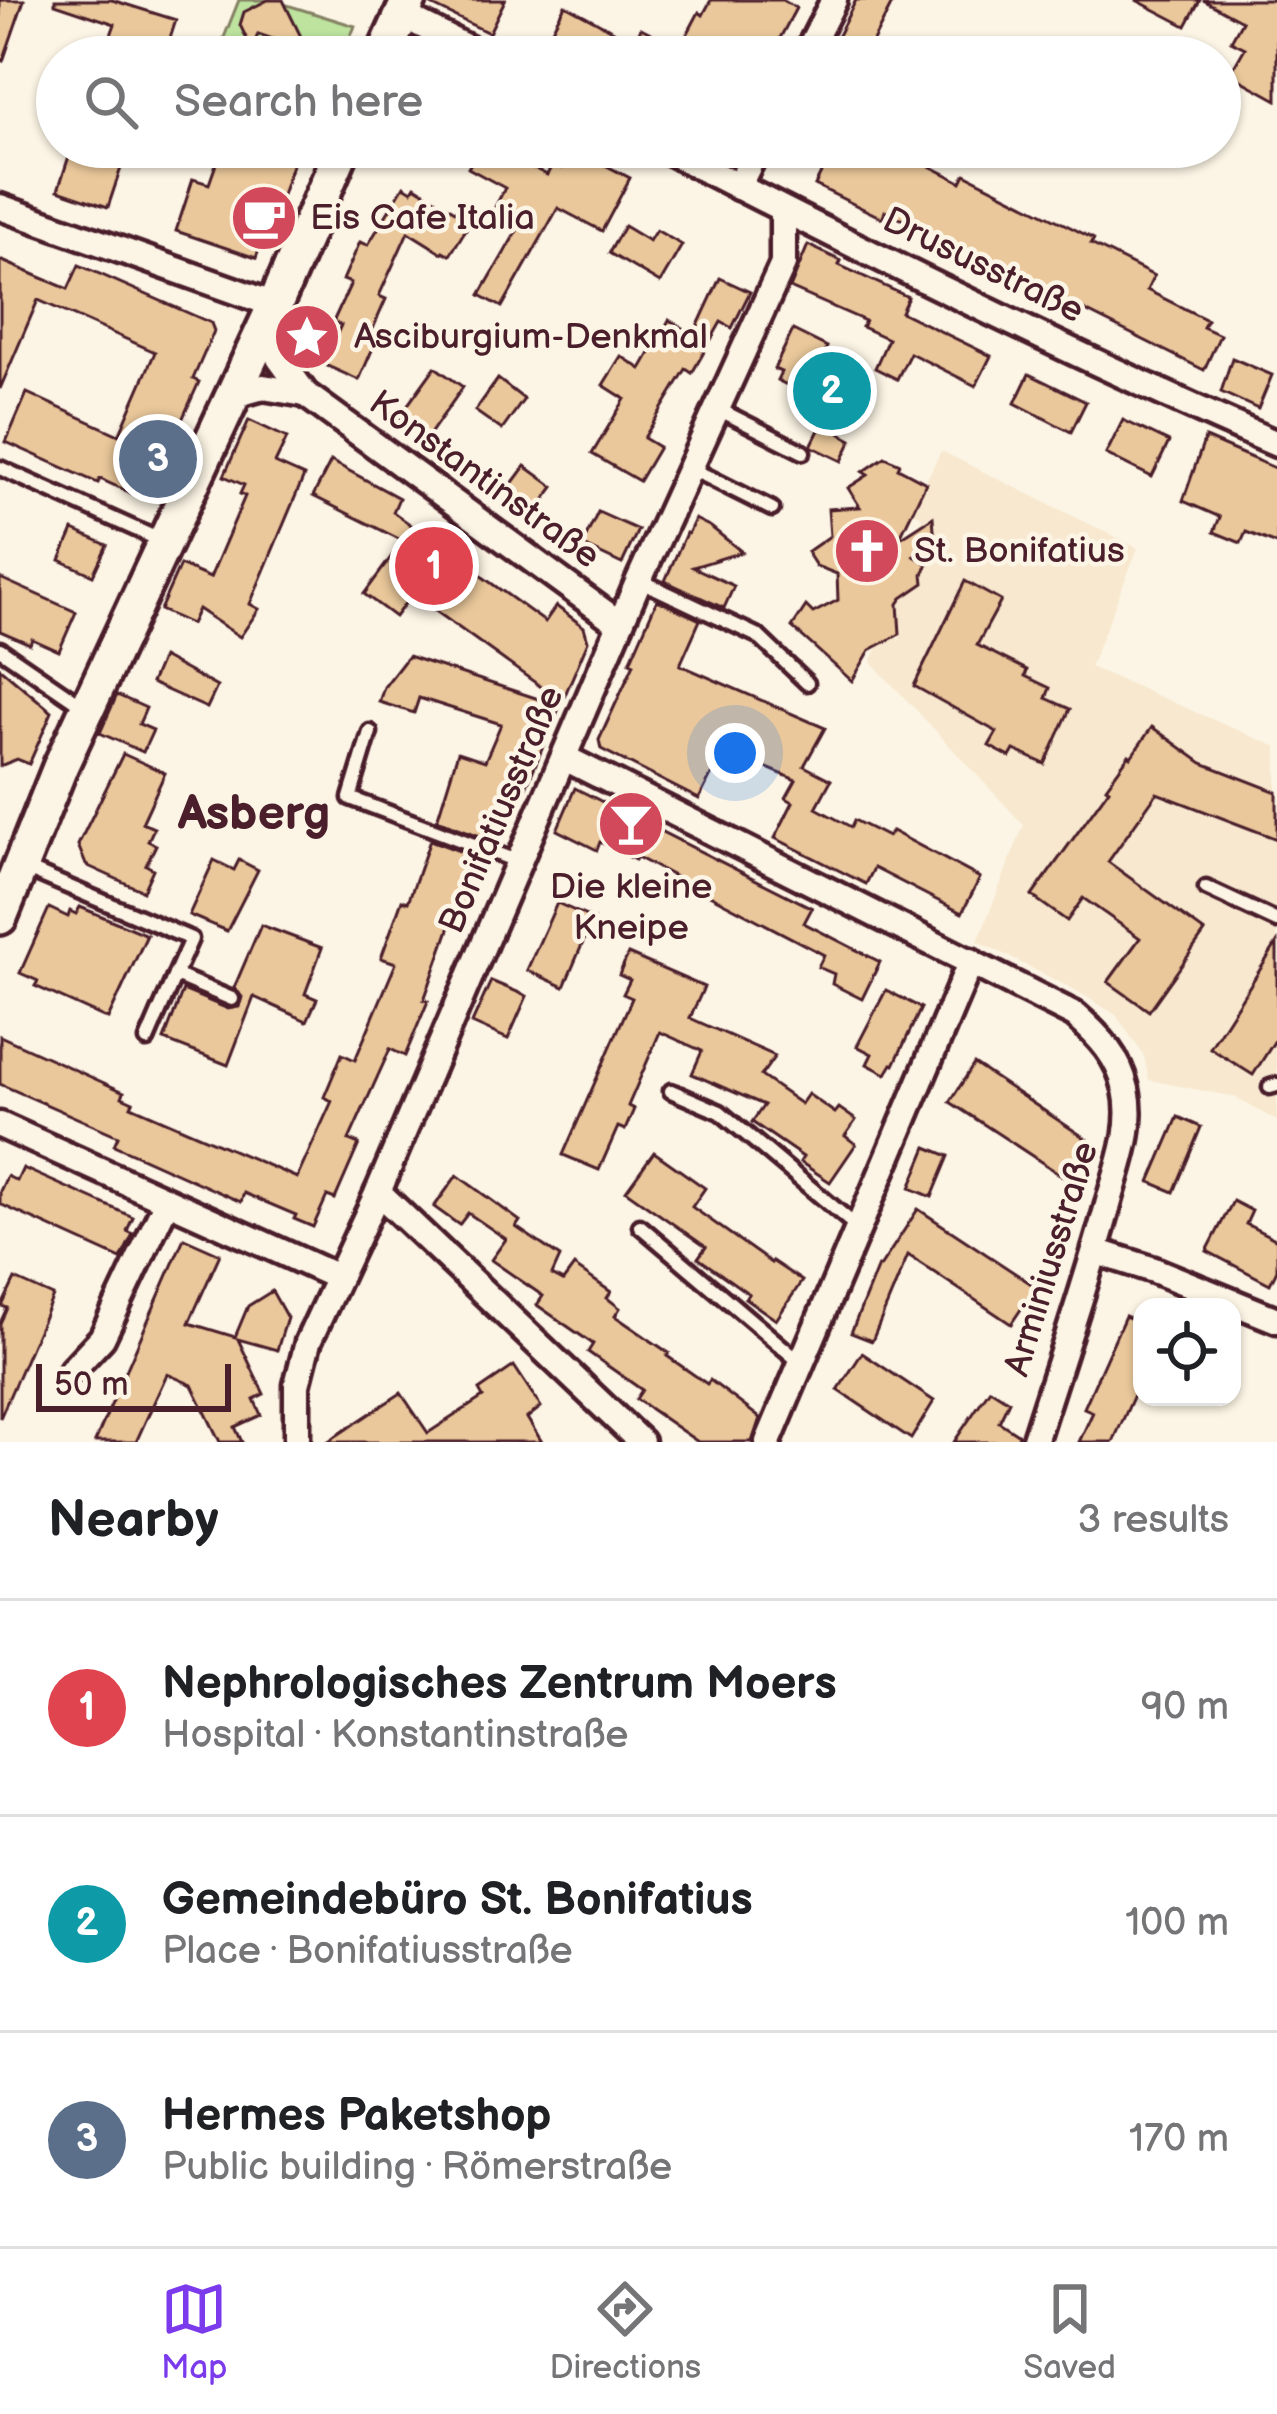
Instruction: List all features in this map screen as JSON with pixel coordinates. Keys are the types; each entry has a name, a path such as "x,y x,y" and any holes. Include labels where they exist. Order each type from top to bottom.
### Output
{"street":[{"path":"816,36 834,0"},
{"path":"393,36 406,7 452,36"},
{"path":"0,917 87,709 334,168"},
{"name":"Drususstraße","path":"701,168 1277,445"},
{"path":"738,187 748,168"},
{"path":"0,207 270,314"},
{"name":"Bonifatiusstraße","path":"298,1442 297,1385 308,1342 378,1192 639,580 783,264 783,210"},
{"name":"Konstantinstraße","path":"270,314 280,358 305,394 620,624"},
{"path":"231,396 263,387 305,394"},
{"name":"Arminiusstraße","path":"565,758 1075,1015 1118,1062 1127,1091 1129,1129 1034,1442"},
{"path":"768,1442 971,962"},
{"path":"0,1125 337,1277"},
{"path":"378,1192 641,1442"},
{"path":"72,1370 102,1338 167,1201"},
{"path":"1095,1251 1277,1320"}],"lane":[{"path":"716,408 803,452"},
{"path":"689,467 772,509"},
{"path":"0,468 163,542"},
{"path":"639,580 758,636 807,682"},
{"path":"0,649 87,709"},
{"path":"370,732 350,798 519,862"},
{"path":"20,866 191,939 147,1040"},
{"path":"1206,888 1277,921"},
{"path":"175,975 232,999"},
{"path":"671,1090 720,1112 858,1228"},
{"path":"640,1226 802,1364"}],"shaded area":[{"path":"941,451 1138,548 1090,667 1277,747 1277,1121 1235,1097 1149,1080 1144,1056 1116,1015 978,941 1024,825 871,662 880,644 893,636 900,640 898,604 924,583 928,564 922,557 935,542 933,518 919,525 919,514 910,513"}],"green space":[{"path":"239,0 271,0 355,26 351,36 225,36"}],"building":[{"path":"0,0 24,0 3,61 0,60"},
{"path":"55,0 112,0 176,20 171,36 111,36 115,24 55,4"},
{"path":"268,0 283,0 301,36 245,36 240,25 244,12"},
{"path":"430,0 505,0 489,33 429,4"},
{"path":"711,0 782,0 796,8 781,36 686,36 699,12 703,15"},
{"path":"856,0 894,0 876,36 838,36"},
{"path":"1136,0 1200,0 1186,26"},
{"path":"1203,0 1277,0 1277,100 1241,80 1245,48 1241,36 1234,36 1242,21"},
{"path":"565,5 623,36 548,36"},
{"path":"65,168 121,168 108,207 58,190"},
{"path":"215,168 291,168 256,258 176,231 193,179 209,184"},
{"path":"468,168 534,168 547,175 550,168 611,168 630,178 602,231 558,208 502,307 480,295 522,222 495,207 505,188"},
{"path":"824,168 934,168 961,182 965,174 1094,239 1091,244 1154,276 1147,290 1207,320 1203,327 1220,335 1204,370 885,211 882,218 815,185"},
{"path":"404,186 412,191 415,186 471,221 450,255 408,232 379,296 386,299 369,338 376,341 359,380 323,364 341,325 333,322 351,283 343,280 360,242 368,245"},
{"path":"624,226 649,241 656,230 682,245 660,283 609,253"},
{"path":"808,245 908,297 901,312 991,356 976,386 910,353 897,379 875,368 888,339 862,327 865,321 790,288"},
{"path":"0,260 68,289 79,265 211,323 214,331 193,379 199,382 146,500 6,442 27,393 119,435 155,352 38,300 0,389"},
{"path":"720,278 750,292 732,328 721,322 692,373 686,369 644,438 659,447 639,481 592,454 625,399 603,385 621,356 641,369 669,320 694,334"},
{"path":"793,330 827,347 824,353 872,377 841,434 852,440 842,461 811,446 822,424 819,401 777,380 781,372 774,369"},
{"path":"1232,358 1272,375 1258,409 1221,392"},
{"path":"435,367 463,387 427,438 399,417"},
{"path":"1029,374 1086,402 1071,432 1015,403"},
{"path":"498,379 524,399 502,430 475,411"},
{"path":"249,420 287,438 275,463 304,476 250,604 259,609 240,637 198,609 191,624 160,610 180,565 210,578 245,496 240,494 244,485 224,476"},
{"path":"1123,420 1169,442 1152,477 1106,454"},
{"path":"1205,438 1277,469 1277,544 1246,532 1241,543 1214,532 1220,517 1183,501"},
{"name":"St. Bonifatius","path":"885,457 926,483 899,539 933,517 935,542 914,556 928,564 924,583 898,604 900,634 870,650 852,681 792,627 806,606 813,613 838,600 837,574 816,566 807,552 830,536 828,509 860,507 848,488"},
{"path":"331,461 399,498 393,512 545,622 556,606 584,627 588,641 562,702 412,594 395,617 364,594 403,541 313,496"},
{"path":"525,466 554,487 534,514 505,493"},
{"path":"598,512 638,530 622,564 582,545"},
{"path":"695,519 742,552 693,567 734,586 724,608 665,581"},
{"path":"73,530 107,545 93,575 60,560"},
{"path":"0,578 76,612 59,651 0,631"},
{"path":"965,581 1001,601 977,645 1027,670 1025,676 1050,688 1046,698 1070,709 1045,764 1014,750 1010,757 989,746 997,732 914,686"},
{"path":"657,600 700,620 680,665 825,728 804,766 831,780 816,808 851,827 854,820 888,837 892,831 980,878 962,913 874,868 866,884 775,838 793,802 786,798 796,780 724,750 699,799 601,749 599,740"},
{"path":"408,656 560,706 524,792 506,788 488,839 437,820 458,752 485,761 501,724 419,698 414,713 379,702 384,687"},
{"path":"162,657 217,687 207,708 151,683"},
{"path":"0,668 52,712 29,764 17,759 0,766"},
{"path":"117,695 146,708 139,724 153,730 143,752 100,733"},
{"path":"1152,727 1202,763 1277,792 1277,839 1157,793 1108,862 1205,932 1149,1011 1108,982 1140,938 1083,898 1067,921 1032,896"},
{"path":"123,754 165,773 142,823 154,828 148,841 156,845 146,865 153,869 143,891 86,865 78,845"},
{"path":"575,788 812,908 804,923 880,962 862,999 832,984 834,974 818,967 824,955 637,857 600,842 597,850 557,830"},
{"path":"430,840 481,859 459,920 453,918 424,1000 428,1001 405,1056 390,1049 349,1140 359,1144 335,1199 327,1196 313,1227 244,1193 241,1202 114,1145 118,1136 0,1084 0,1036 124,1092 122,1097 133,1102 131,1106 297,1178 332,1101 324,1097 342,1054 355,1060 396,963 381,958"},
{"path":"214,860 234,870 239,860 258,870 227,931 189,915"},
{"path":"557,903 593,919 564,987 527,970"},
{"path":"80,907 147,935 108,1019 35,986 38,981 20,973 49,908 68,917"},
{"path":"261,925 322,948 305,994 317,999 307,1021 254,997 228,1065 164,1040 183,990 228,1009 239,1007 242,997 234,988"},
{"path":"1277,943 1277,1037 1253,1075 1210,1048"},
{"path":"628,954 704,987 690,1018 775,1056 761,1076 801,1104 808,1094 835,1113 839,1108 856,1120 845,1136 856,1144 830,1182 752,1122 764,1105 692,1074 702,1051 660,1032 628,1106 634,1109 625,1130 618,1127 599,1170 563,1155 632,998 623,994 630,980 619,975"},
{"path":"491,981 527,996 508,1039 472,1023"},
{"path":"886,990 921,1008 886,1074 867,1064 872,1054 857,1046"},
{"path":"974,1064 1091,1142 1067,1179 950,1102"},
{"path":"1178,1117 1201,1127 1174,1192 1150,1182"},
{"path":"927,1147 949,1156 932,1197 910,1188"},
{"path":"654,1152 705,1188 692,1207 802,1281 776,1320 698,1258 706,1247 626,1191"},
{"path":"23,1168 133,1217 127,1231 133,1234 121,1259 0,1204 7,1176 17,1181"},
{"path":"457,1175 520,1221 516,1227 560,1257 552,1275 563,1281 574,1266 611,1292 607,1298 620,1308 615,1316 760,1418 752,1442 698,1442 636,1399 642,1390 588,1352 593,1344 537,1305 543,1296 491,1260 506,1239 468,1213 459,1225 434,1207"},
{"path":"1233,1201 1252,1211 1246,1224 1277,1240 1277,1270 1270,1284 1207,1251"},
{"path":"918,1209 1036,1287 1011,1324 908,1255 872,1341 851,1333 878,1266"},
{"path":"184,1238 220,1254 189,1323 235,1337 248,1306 272,1291 287,1318 277,1350 238,1339 264,1394 254,1399 261,1415 235,1427 242,1442 220,1442 192,1385 167,1374 136,1442 95,1442"},
{"path":"15,1279 53,1296 0,1418 0,1323"},
{"path":"1125,1316 1133,1319 1133,1397 1113,1442 1079,1442 1093,1412 1084,1408"},
{"path":"862,1353 934,1401 911,1439 838,1390"},
{"path":"514,1366 541,1407 527,1418 542,1442 327,1442 401,1393 428,1433 483,1397 479,1390"},
{"path":"990,1389 1009,1401 999,1422 1019,1435 1018,1442 954,1442"}],"place":[{"name":"Eis Cafe Italia","path":"264,218"},
{"name":"Asciburgium-Denkmal","path":"307,337"},
{"name":"Gemeindebüro St. Bonifatius","path":"832,391"},
{"name":"Hermes Paketshop","path":"158,459"},
{"name":"St. Bonifatius","path":"867,551"},
{"name":"Nephrologisches Zentrum Moers","path":"434,566"},
{"name":"Die kleine Kneipe","path":"631,824"}],"district":[{"name":"Asberg","path":"254,814"}]}
